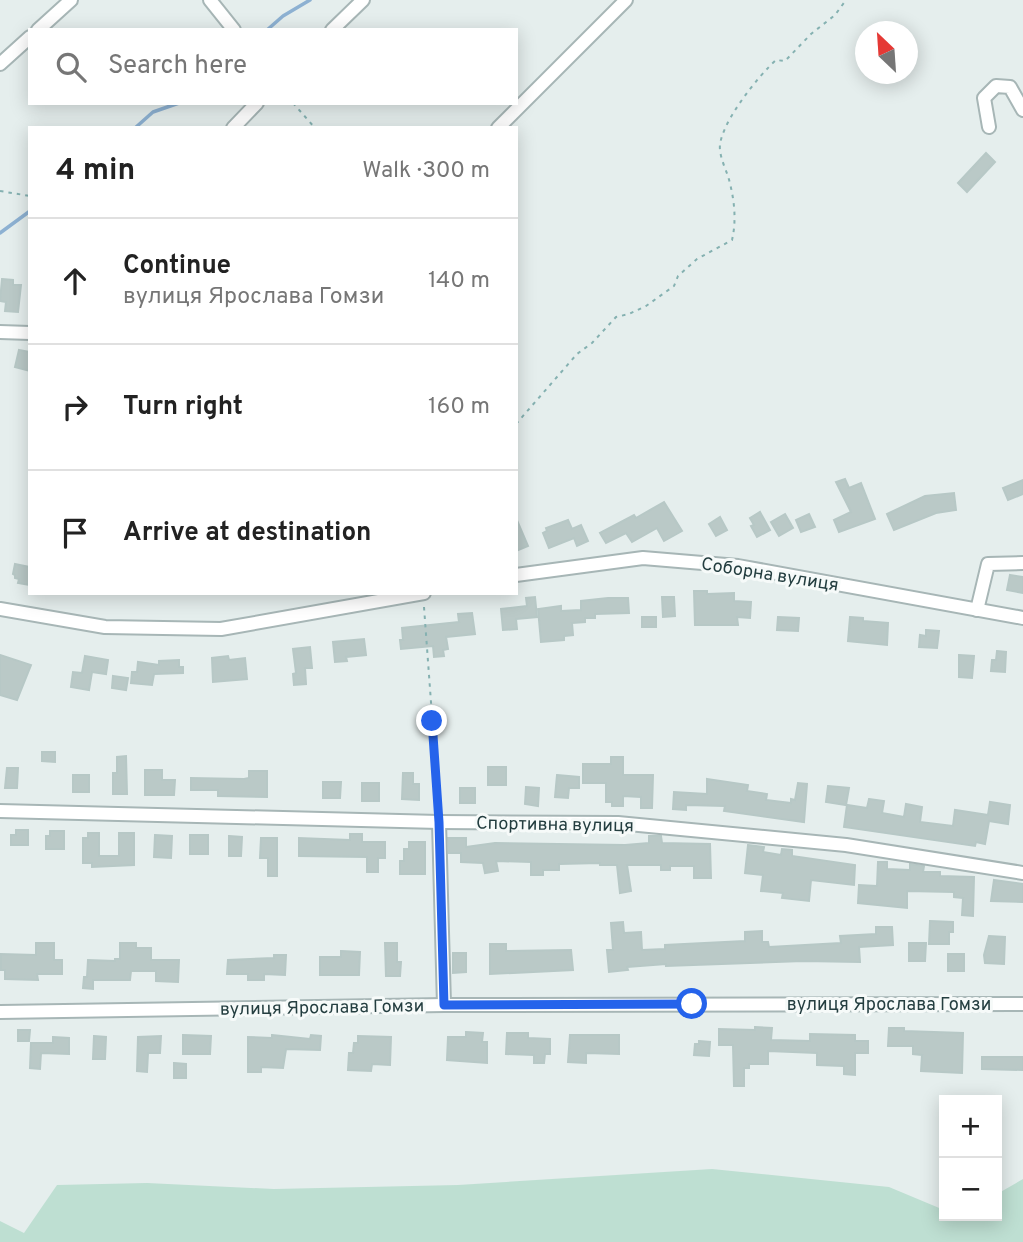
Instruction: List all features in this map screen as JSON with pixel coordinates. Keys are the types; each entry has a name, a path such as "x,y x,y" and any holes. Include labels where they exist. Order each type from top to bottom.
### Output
{"street":[{"path":"40,28 71,0"},
{"path":"210,0 232,28"},
{"path":"334,28 363,0"},
{"path":"500,126 626,0"},
{"path":"0,64 28,39"},
{"path":"989,127 984,98 996,86 1010,87 1023,110"},
{"path":"235,126 255,105"},
{"path":"0,332 28,333"},
{"name":"Соборна вулиця","path":"518,575 643,558 738,566 1023,618"},
{"path":"977,610 988,564 1023,563"},
{"path":"0,609 105,627 221,629 412,595"},
{"name":"Спортивна вулиця","path":"0,811 439,822 618,823 846,845 1023,873"},
{"path":"439,822 444,1005"},
{"name":"вулиця Ярослава Гомзи","path":"0,1012 444,1005 1023,1004"}],"path":[{"path":"518,422 577,354 592,343 616,317 646,306 674,286 678,276 697,259 732,240 735,229 733,193 719,149 724,130 763,71 776,60 785,61 811,34 835,15 846,0"},
{"path":"295,105 313,126"},
{"path":"0,191 28,196"},
{"path":"423,595 439,822"}],"green space":[{"path":"712,1169 889,1187 939,1208 939,1221 1002,1221 1002,1191 1023,1179 1023,1242 0,1242 0,1221 24,1233 57,1185 147,1183 274,1189 458,1185"}],"building":[{"path":"986,153 995,162 967,192 958,183"},
{"path":"2,279 13,280 13,285 21,285 18,312 5,311 6,302 0,301"},
{"path":"19,350 28,352 28,370 15,367"},
{"path":"845,479 849,488 861,483 875,519 839,532 834,520 851,512 836,482"},
{"path":"1023,480 1023,494 1008,500 1003,488"},
{"path":"954,493 956,510 936,513 894,530 887,514 925,496"},
{"path":"664,502 682,531 664,541 657,528 632,542 626,533 606,543 600,533 634,515 636,518"},
{"path":"760,512 770,530 757,537 750,518"},
{"path":"785,514 793,528 779,536 771,522"},
{"path":"809,514 815,527 801,532 796,520"},
{"path":"720,517 727,530 716,536 709,524"},
{"path":"568,520 572,529 581,525 588,541 577,546 574,538 549,548 543,533 547,531 546,528"},
{"path":"518,523 528,546 518,550"},
{"path":"15,564 28,567 28,585 18,583 19,579 13,574"},
{"path":"1010,575 1023,577 1023,593 1007,590"},
{"path":"694,591 707,591 707,594 734,593 734,601 751,602 750,618 737,617 738,625 695,625"},
{"path":"535,597 537,617 516,619 517,629 503,630 501,609 527,606 526,598"},
{"path":"662,597 674,597 675,616 663,617"},
{"path":"628,598 629,613 595,614 595,618 585,618 585,622 572,623 573,635 564,636 564,640 541,642 538,609 561,606 561,611 581,610 581,601"},
{"path":"472,613 475,634 446,637 448,649 443,650 444,656 434,657 433,646 401,649 402,628 459,622 458,614"},
{"path":"642,617 656,617 656,627 642,627"},
{"path":"778,617 799,618 798,631 777,630"},
{"path":"850,617 888,623 887,645 848,641"},
{"path":"926,630 939,631 937,648 919,647 920,635 926,636"},
{"path":"364,639 366,655 346,657 347,661 335,662 333,642"},
{"path":"310,647 312,668 305,668 306,684 294,685 293,674 296,673 293,649"},
{"path":"997,651 1006,652 1005,672 991,671 992,660 996,660"},
{"path":"0,655 31,665 17,700 0,695"},
{"path":"959,655 974,656 972,678 959,677"},
{"path":"85,656 108,660 106,674 92,672 89,690 71,687 73,672 82,673"},
{"path":"228,656 229,660 245,658 247,679 213,682 212,658"},
{"path":"179,660 183,673 154,674 152,685 131,683 132,672 137,672 138,662 159,665 159,661"},
{"path":"113,676 128,678 126,690 112,688"},
{"path":"42,752 55,752 55,762 42,761"},
{"path":"126,756 127,794 113,794 113,773 117,773 117,757"},
{"path":"611,757 623,757 623,775 653,775 652,808 641,808 641,797 623,796 623,806 612,806 612,802 606,802 606,783 583,783 583,764 611,764"},
{"path":"488,767 506,767 506,785 488,785"},
{"path":"7,768 18,768 17,788 5,788"},
{"path":"145,770 162,770 162,780 175,780 174,795 145,795"},
{"path":"249,771 267,771 267,797 218,796 218,790 191,790 191,778 244,779 249,778"},
{"path":"403,773 413,773 413,784 419,784 419,800 402,799"},
{"path":"73,775 89,775 89,792 73,792"},
{"path":"557,775 579,777 579,788 569,788 568,798 555,797"},
{"path":"707,779 748,785 747,791 767,794 766,800 791,803 791,799 795,800 798,783 807,784 804,822 724,811 725,806 686,805 686,810 673,809 674,792 707,794"},
{"path":"323,782 341,782 340,798 323,798"},
{"path":"362,783 379,783 379,801 362,801"},
{"path":"828,786 849,788 846,805 826,802"},
{"path":"526,787 539,788 538,806 525,804"},
{"path":"460,788 475,788 475,803 460,803"},
{"path":"869,799 884,801 882,813 904,817 906,804 922,807 920,822 953,826 955,810 988,815 990,802 1010,805 1008,824 989,821 985,844 976,842 975,846 844,827 847,805 867,808"},
{"path":"16,830 28,830 28,845 11,845 11,835 16,835"},
{"path":"50,831 64,831 64,849 46,849 46,836 50,836"},
{"path":"88,833 99,833 99,856 119,856 119,833 134,833 134,865 92,867 92,863 83,863 83,838 88,838"},
{"path":"350,834 362,834 362,842 385,842 385,858 378,858 378,872 367,872 367,857 299,856 299,838 350,840"},
{"path":"155,835 172,836 171,858 154,857"},
{"path":"190,835 208,835 208,854 190,854"},
{"path":"229,836 242,837 241,856 229,856"},
{"path":"649,836 661,836 662,843 710,844 711,878 694,878 694,866 670,866 670,870 661,870 661,865 627,865 631,891 620,893 617,865 559,864 559,870 543,870 543,875 531,875 531,862 496,861 498,871 485,873 483,863 461,862 461,853 449,853 448,838 466,838 466,847 495,843 625,845 649,843"},
{"path":"261,838 277,838 277,876 268,876 268,858 260,858"},
{"path":"409,842 425,842 425,874 400,874 400,861 404,861 404,849 409,849"},
{"path":"748,845 764,847 763,852 781,855 782,849 792,850 792,856 855,865 854,885 811,880 809,901 782,898 783,893 761,891 763,875 745,873"},
{"path":"878,862 887,862 887,869 910,870 910,864 924,866 923,872 940,872 940,876 974,877 973,916 962,915 963,898 954,897 954,892 907,891 907,908 858,903 859,885 877,886"},
{"path":"994,880 1023,884 1023,902 991,901"},
{"path":"930,921 953,922 953,932 949,932 949,944 929,944"},
{"path":"623,922 624,933 641,932 642,950 665,949 665,945 745,941 745,932 762,931 762,942 768,942 769,947 841,943 840,936 876,934 876,927 892,927 893,945 859,947 860,962 666,964 627,967 628,970 609,972 607,950 613,950 611,923"},
{"path":"989,936 1005,937 1004,964 985,963 984,955"},
{"path":"36,943 54,943 54,960 62,960 62,974 37,974 38,980 5,979 5,970 1,970 1,954 36,955"},
{"path":"120,943 136,943 136,948 151,948 151,960 179,960 178,982 156,981 156,971 131,971 130,980 93,980 93,989 83,988 88,960 120,959"},
{"path":"385,943 397,943 397,962 401,962 400,976 386,976"},
{"path":"909,943 926,943 925,961 909,961"},
{"path":"490,944 506,944 506,951 571,950 573,970 490,974"},
{"path":"341,951 360,952 359,975 320,975 320,957 341,957"},
{"path":"453,953 466,953 466,972 453,973"},
{"path":"948,954 964,954 964,971 948,971"},
{"path":"274,955 286,955 285,975 264,974 264,980 248,980 248,974 227,974 228,960 274,958"},
{"path":"755,1027 772,1028 771,1040 810,1041 810,1034 855,1035 855,1041 868,1041 868,1053 855,1053 855,1075 844,1074 844,1066 817,1065 817,1053 768,1051 768,1064 749,1064 749,1068 744,1068 744,1086 734,1086 733,1045 719,1045 719,1029 755,1030"},
{"path":"889,1028 963,1033 962,1073 921,1071 922,1055 913,1054 913,1046 888,1046"},
{"path":"18,1030 30,1030 29,1041 18,1041"},
{"path":"466,1032 483,1033 482,1042 487,1042 487,1063 447,1060 448,1037 466,1037"},
{"path":"507,1033 528,1033 528,1038 550,1039 550,1054 545,1054 544,1063 534,1063 534,1055 506,1054"},
{"path":"183,1035 211,1036 210,1054 183,1054"},
{"path":"272,1035 310,1039 311,1035 321,1036 320,1050 286,1049 283,1068 261,1067 261,1072 248,1072 248,1037 272,1038"},
{"path":"570,1035 619,1035 619,1054 586,1053 586,1063 568,1062"},
{"path":"94,1036 106,1037 105,1059 93,1059"},
{"path":"161,1036 160,1053 148,1053 147,1072 137,1071 138,1037"},
{"path":"358,1036 391,1037 390,1065 372,1064 371,1071 348,1070 349,1053 353,1053"},
{"path":"53,1037 69,1038 69,1054 41,1053 40,1069 30,1068 31,1043 53,1043"},
{"path":"699,1041 710,1042 709,1056 694,1055 695,1044 699,1044"},
{"path":"982,1057 1023,1057 1023,1070 982,1069"},
{"path":"174,1063 186,1064 186,1078 174,1078"}],"waterway":[{"path":"269,28 283,16 310,0"},
{"path":"137,126 153,112 173,105"},
{"path":"0,233 28,212"}],"route":[{"path":"432,721 439,822 444,1005 692,1004"}]}
